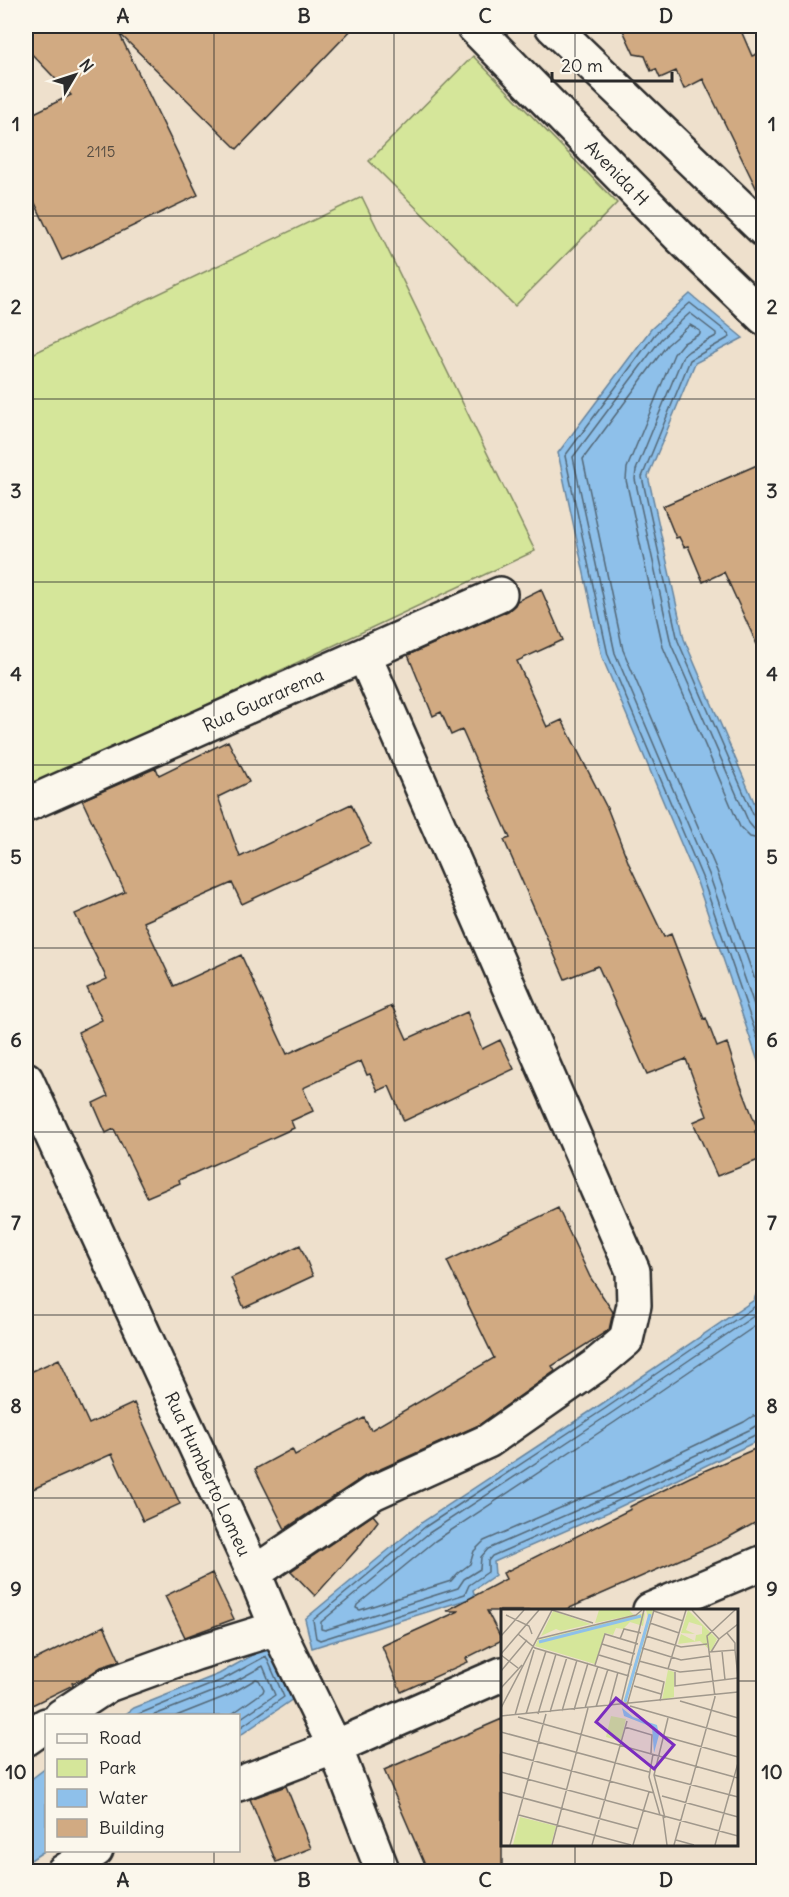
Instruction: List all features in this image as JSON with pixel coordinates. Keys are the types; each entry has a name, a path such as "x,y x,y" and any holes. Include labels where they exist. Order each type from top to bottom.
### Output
{"street":[{"name":"Avenida H","path":"473,26 679,236 764,318"},
{"path":"552,26 750,198 764,230"},
{"name":"Rua Guararema","path":"26,805 500,594"},
{"path":"254,1573 373,1493 488,1441 595,1366 626,1340 634,1305 633,1271 364,655"},
{"name":"Rua Humberto Lomeu","path":"26,1079 254,1573 277,1628 335,1747 383,1872"},
{"path":"655,1609 764,1562"},
{"path":"64,1714 108,1685 196,1653 277,1628"},
{"path":"240,1783 335,1747 501,1674"},
{"path":"26,1739 45,1726"},
{"path":"63,1872 94,1852"}],"green space":[{"path":"473,56 617,203 515,306 369,161"},
{"path":"362,197 535,551 34,786 26,769 26,357"}],"water":[{"path":"690,294 743,338 695,363 648,476 684,639 763,823 763,1076 696,879 602,657 558,453 651,329"},
{"path":"763,1276 764,1435 757,1441 613,1510 494,1562 495,1575 473,1590 475,1597 312,1648 305,1619 421,1523 754,1300"},
{"path":"269,1646 293,1699 240,1735 240,1714 126,1714 134,1708 219,1674"},
{"path":"45,1769 45,1851 26,1863 26,1783"}],"building":[{"path":"26,26 355,26 237,149 119,33 198,195 62,260 26,184 26,117 71,95 26,48"},
{"path":"621,26 739,26 752,56 764,51 764,204 703,79 684,89 676,71 660,78 656,69 651,71 645,56 634,54"},
{"path":"764,462 764,660 724,572 703,582 688,546 684,547 679,537 676,538 663,506"},
{"path":"541,589 563,640 517,661 547,727 562,720 608,810 629,864 664,937 671,934 717,1047 727,1043 758,1130 755,1131 764,1158 717,1176 693,1122 707,1116 686,1059 647,1074 598,966 565,979 504,840 510,838 462,730 451,735 441,712 433,716 408,655 508,611 517,601"},
{"path":"228,741 249,782 218,797 240,857 351,804 370,844 242,904 232,883 144,922 174,986 241,955 287,1054 392,1006 407,1039 467,1012 482,1049 500,1040 514,1069 404,1121 389,1086 378,1091 361,1061 303,1088 313,1111 291,1121 294,1128 147,1197 114,1129 106,1133 93,1103 108,1096 78,1032 102,1020 87,988 107,979 75,914 125,892 82,800 156,768 159,775"},
{"path":"558,1208 590,1277 613,1312 609,1330 552,1366 555,1371 479,1425 365,1476 285,1529 255,1469 292,1449 295,1455 364,1418 371,1430 494,1358 447,1261"},
{"path":"300,1245 313,1276 244,1308 231,1278"},
{"path":"59,1359 89,1424 134,1403 180,1504 143,1521 112,1454 26,1492 26,1374"},
{"path":"764,1445 764,1518 720,1542 568,1609 487,1611 501,1640 466,1658 468,1662 401,1692 382,1646 459,1611 446,1611 506,1579 503,1573 690,1477"},
{"path":"373,1515 378,1521 357,1549 315,1596 291,1571"},
{"path":"212,1573 234,1619 185,1637 165,1596"},
{"path":"104,1626 120,1661 101,1667 83,1679 72,1683 73,1685 26,1708 26,1664"},
{"path":"501,1719 502,1872 428,1872 384,1770"},
{"path":"286,1786 311,1848 276,1862 250,1799"}]}
